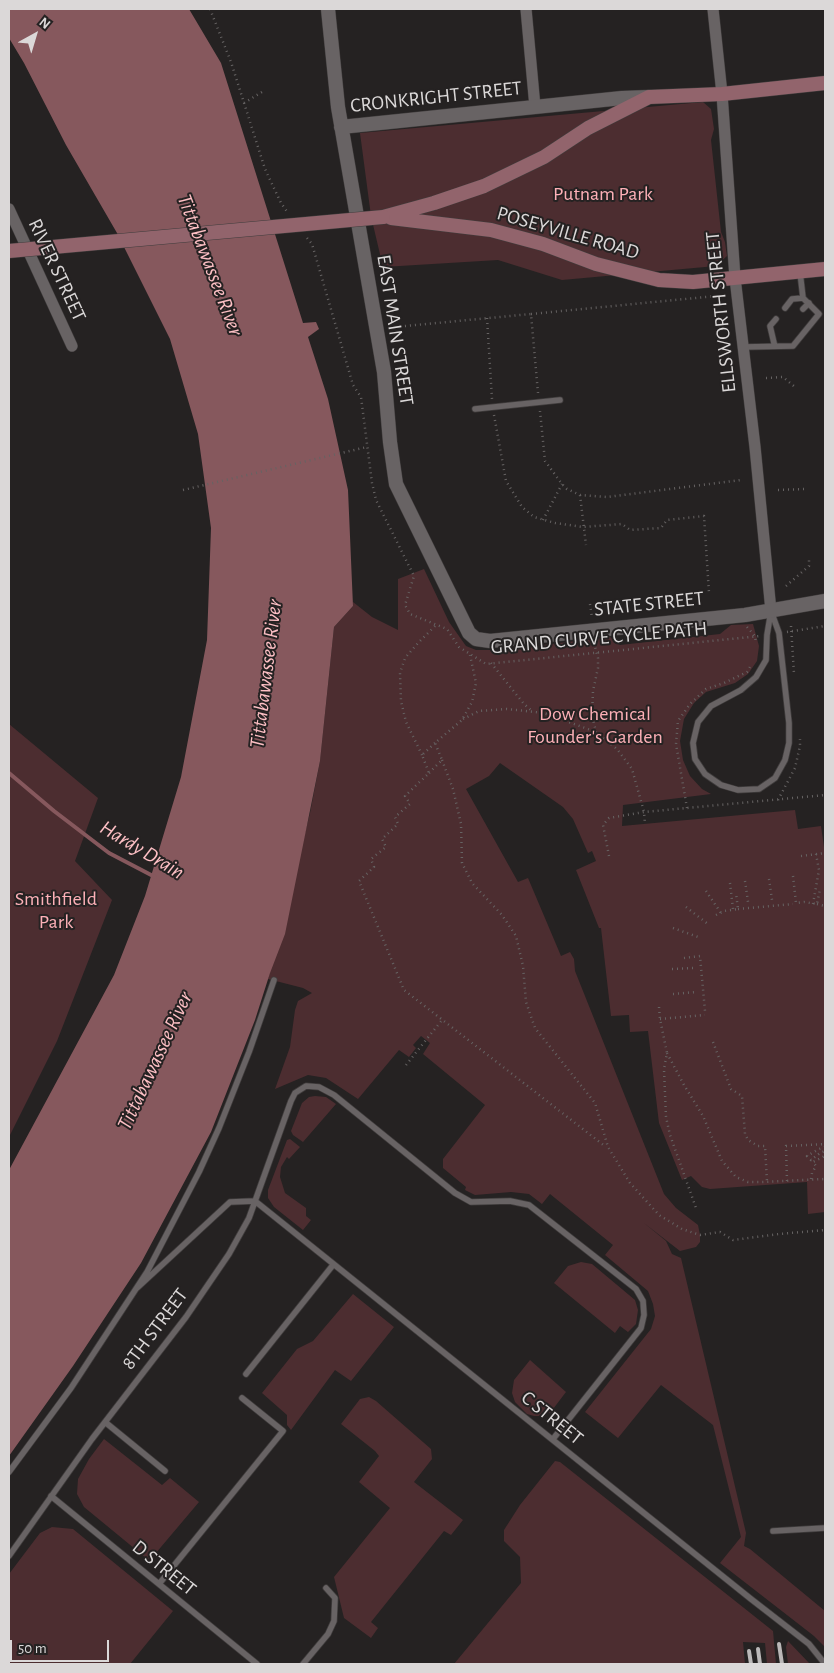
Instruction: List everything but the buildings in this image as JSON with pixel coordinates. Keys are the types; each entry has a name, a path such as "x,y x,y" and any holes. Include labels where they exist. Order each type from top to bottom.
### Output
{"main road":[{"path":"650,97 722,94 825,83"},
{"name":"POSEYVILLE ROAD","path":"383,217 434,203 484,186 544,156 588,128 650,97"},
{"path":"9,252 383,217"},
{"name":"POSEYVILLE ROAD","path":"383,217 491,230 543,244 596,264 659,280 693,282 825,269"}],"street":[{"name":"EAST MAIN STREET","path":"328,9 341,127 384,372 396,484 469,633 476,639"},
{"path":"526,9 536,107"},
{"name":"ELLSWORTH STREET","path":"714,9 735,278 772,611"},
{"name":"CRONKRIGHT STREET","path":"341,127 622,98 650,97"},
{"name":"RIVER STREET","path":"9,209 72,346"},
{"name":"STATE STREET","path":"476,639 490,641 745,615 825,601"}],"lane":[{"path":"743,348 773,345 793,346 820,314 803,298 800,272"},
{"path":"785,308 792,299 803,298"},
{"path":"804,309 809,303"},
{"path":"773,345 770,326 776,319"},
{"path":"773,345 779,337"},
{"path":"475,409 560,400"},
{"path":"772,611 779,633 789,723 789,743 785,760 775,778 760,789 738,790 721,786 706,774 695,759 693,743 698,722 711,706 742,690 756,677 766,660 767,635 772,611"},
{"path":"9,1472 71,1388 137,1288 172,1225 211,1146 249,1052 274,980"},
{"name":"8TH STREET","path":"9,1556 105,1422 186,1317 229,1254 255,1201 291,1101 295,1093 306,1086 319,1087 334,1095 455,1192 471,1202 510,1201 529,1205 636,1289 643,1301 644,1315 641,1328 553,1439"},
{"path":"137,1288 230,1202 255,1201"},
{"name":"C STREET","path":"255,1201 809,1644 825,1664"},
{"path":"246,1374 333,1265"},
{"path":"158,1584 283,1431 242,1398"},
{"path":"105,1422 165,1471"},
{"name":"D STREET","path":"51,1496 257,1664"},
{"path":"773,1531 825,1528"},
{"path":"303,1664 328,1634 334,1620 335,1598 326,1588"}],"path":[{"path":"210,9 231,62 265,169 281,203 291,217"},
{"path":"244,103 262,92"},
{"name":"GRAND CURVE CYCLE PATH","path":"306,237 312,244 353,384 361,397 372,483 376,500 414,576 405,605 410,614 447,629 459,647 486,664 714,642 767,635"},
{"path":"395,327 731,294"},
{"path":"531,314 545,461 567,489 580,495 607,497 741,480"},
{"path":"487,318 493,407 506,481 522,507 534,517 543,520 583,527 622,524 630,530 660,528 667,520 704,516 710,593"},
{"path":"766,378 783,377 795,387"},
{"path":"183,490 367,447"},
{"path":"543,520 562,484"},
{"path":"778,490 804,489"},
{"path":"580,495 586,545"},
{"path":"786,586 809,566 809,559"},
{"path":"590,604 592,619"},
{"path":"429,773 406,722 401,701 400,673 405,658 436,625"},
{"path":"779,633 825,626"},
{"path":"594,642 598,668 593,691 592,716 596,732"},
{"path":"462,720 472,702 476,683 470,655"},
{"path":"491,663 524,704 534,711"},
{"path":"422,755 462,720 479,711 507,709 544,713 596,732 618,749 632,769 644,812 645,824"},
{"path":"435,743 453,789 462,824 462,863 472,883 502,916 516,936 523,966 526,1002 535,1028 595,1103 608,1148 630,1183 659,1214 682,1229 700,1235 720,1232 733,1240 825,1230"},
{"path":"442,760 406,796 410,804 395,817 398,824 382,839 386,848 371,859 374,867 359,880 404,990 608,1148"},
{"path":"609,856 603,825 609,818 644,812 825,795"},
{"path":"802,856 825,853"},
{"path":"813,904 819,870 816,854"},
{"path":"793,876 796,903 804,902 825,906"},
{"path":"769,879 772,900"},
{"path":"746,881 748,902"},
{"path":"730,883 733,909"},
{"path":"817,904 820,889"},
{"path":"706,891 721,913"},
{"path":"736,893 738,909"},
{"path":"716,916 733,909 742,910 793,904"},
{"path":"686,906 708,924"},
{"path":"673,928 701,938"},
{"path":"660,1019 705,1013 700,956 684,958"},
{"path":"672,969 694,968"},
{"path":"673,994 696,992"},
{"path":"659,1007 667,1053 703,1116 722,1162 736,1177 748,1182 825,1178"},
{"path":"406,1065 442,1020"},
{"path":"713,1042 730,1089 742,1096 745,1134 748,1140 758,1146 765,1146 767,1182"},
{"path":"667,1053 664,1069 666,1117 670,1135 696,1208"},
{"path":"787,1181 786,1146 825,1146"},
{"path":"825,1146 807,1156 810,1160 825,1151"},
{"path":"811,1179 816,1166 814,1162 825,1156"}],"green space":[{"name":"Putnam Park","path":"703,102 711,109 714,129 711,140 721,232 727,256 716,266 562,280 498,260 383,267 371,216 360,133"},
{"name":"Dow Chemical Founder's Garden","path":"424,569 449,622 466,646 476,650 501,650 610,637 620,645 720,634 731,625 753,624 759,646 757,661 748,674 735,683 706,692 694,703 684,719 680,741 683,760 690,776 702,789 711,794 623,805 622,826 795,810 798,829 821,826 825,847 825,1212 808,1214 807,1182 710,1189 702,1187 691,1176 682,1180 659,1123 648,1031 630,1032 629,1015 611,1016 601,928 599,928 576,870 596,861 592,851 588,853 573,819 563,807 500,763 489,776 466,789 518,882 528,878 561,956 570,952 574,959 575,971 664,1194 676,1208 698,1225 700,1242 696,1247 680,1251 644,1223 666,1241 672,1254 681,1258 746,1533 744,1546 825,1611 825,1647 814,1636 720,1563 741,1537 713,1425 661,1385 618,1438 585,1412 651,1329 655,1316 648,1291 605,1255 613,1245 550,1194 542,1204 529,1194 511,1192 475,1195 465,1190 466,1187 443,1168 443,1159 485,1105 423,1054 430,1043 421,1036 413,1045 416,1048 409,1057 399,1050 358,1099 326,1078 308,1075 275,1089 290,1047 298,1001 312,993 303,988 268,979 310,813 320,761 334,627 353,606 353,602 372,617 398,630 398,579"},
{"name":"Smithfield Park","path":"9,724 98,798 75,861 112,900 57,1041 9,1137"},
{"path":"309,1097 326,1097 336,1104 303,1142 293,1135 291,1131 302,1103"},
{"path":"290,1139 300,1147 289,1159 287,1157 281,1167 280,1177 285,1193 306,1208 306,1216 311,1220 303,1230 274,1207 268,1198 268,1190 287,1140"},
{"path":"581,1262 592,1264 635,1300 638,1310 636,1324 628,1332 620,1326 615,1333 554,1283 568,1266"},
{"path":"353,1294 394,1327 351,1381 335,1370 291,1430 287,1425 287,1415 262,1393 297,1349 313,1341"},
{"path":"530,1360 566,1392 550,1413 546,1411 540,1416 527,1414 515,1402 512,1393 514,1380"},
{"path":"369,1397 431,1449 432,1459 414,1482 463,1520 451,1535 444,1531 371,1622 378,1628 371,1638 344,1618 334,1577 390,1508 359,1482 379,1456 341,1424 360,1399"},
{"path":"104,1439 162,1485 170,1478 199,1502 150,1560 84,1507 77,1494 78,1479 89,1459"},
{"path":"555,1461 560,1462 773,1631 776,1664 767,1664 765,1643 743,1642 745,1664 454,1664 521,1583 520,1557 504,1541 504,1530 520,1505"},
{"path":"52,1527 73,1529 173,1611 130,1664 9,1664 9,1574 40,1533"},
{"path":"788,1641 810,1664 788,1664 786,1647"}],"water":[{"name":"Tittabawassee River","path":"9,9 189,9 221,63 303,323 316,322 319,329 308,337 328,399 348,490 353,606 334,627 320,761 285,934 255,1020 211,1132 141,1263 73,1366 9,1456 9,1170 114,975 145,896 181,777 207,640 211,528 198,434 170,339 117,233 66,145 9,38"}],"waterway":[{"name":"Hardy Drain","path":"9,773 54,811 109,853 155,877"}],"railway":[{"path":"779,1644 782,1664"},
{"path":"758,1649 760,1664"},
{"path":"749,1651 751,1664"}]}
